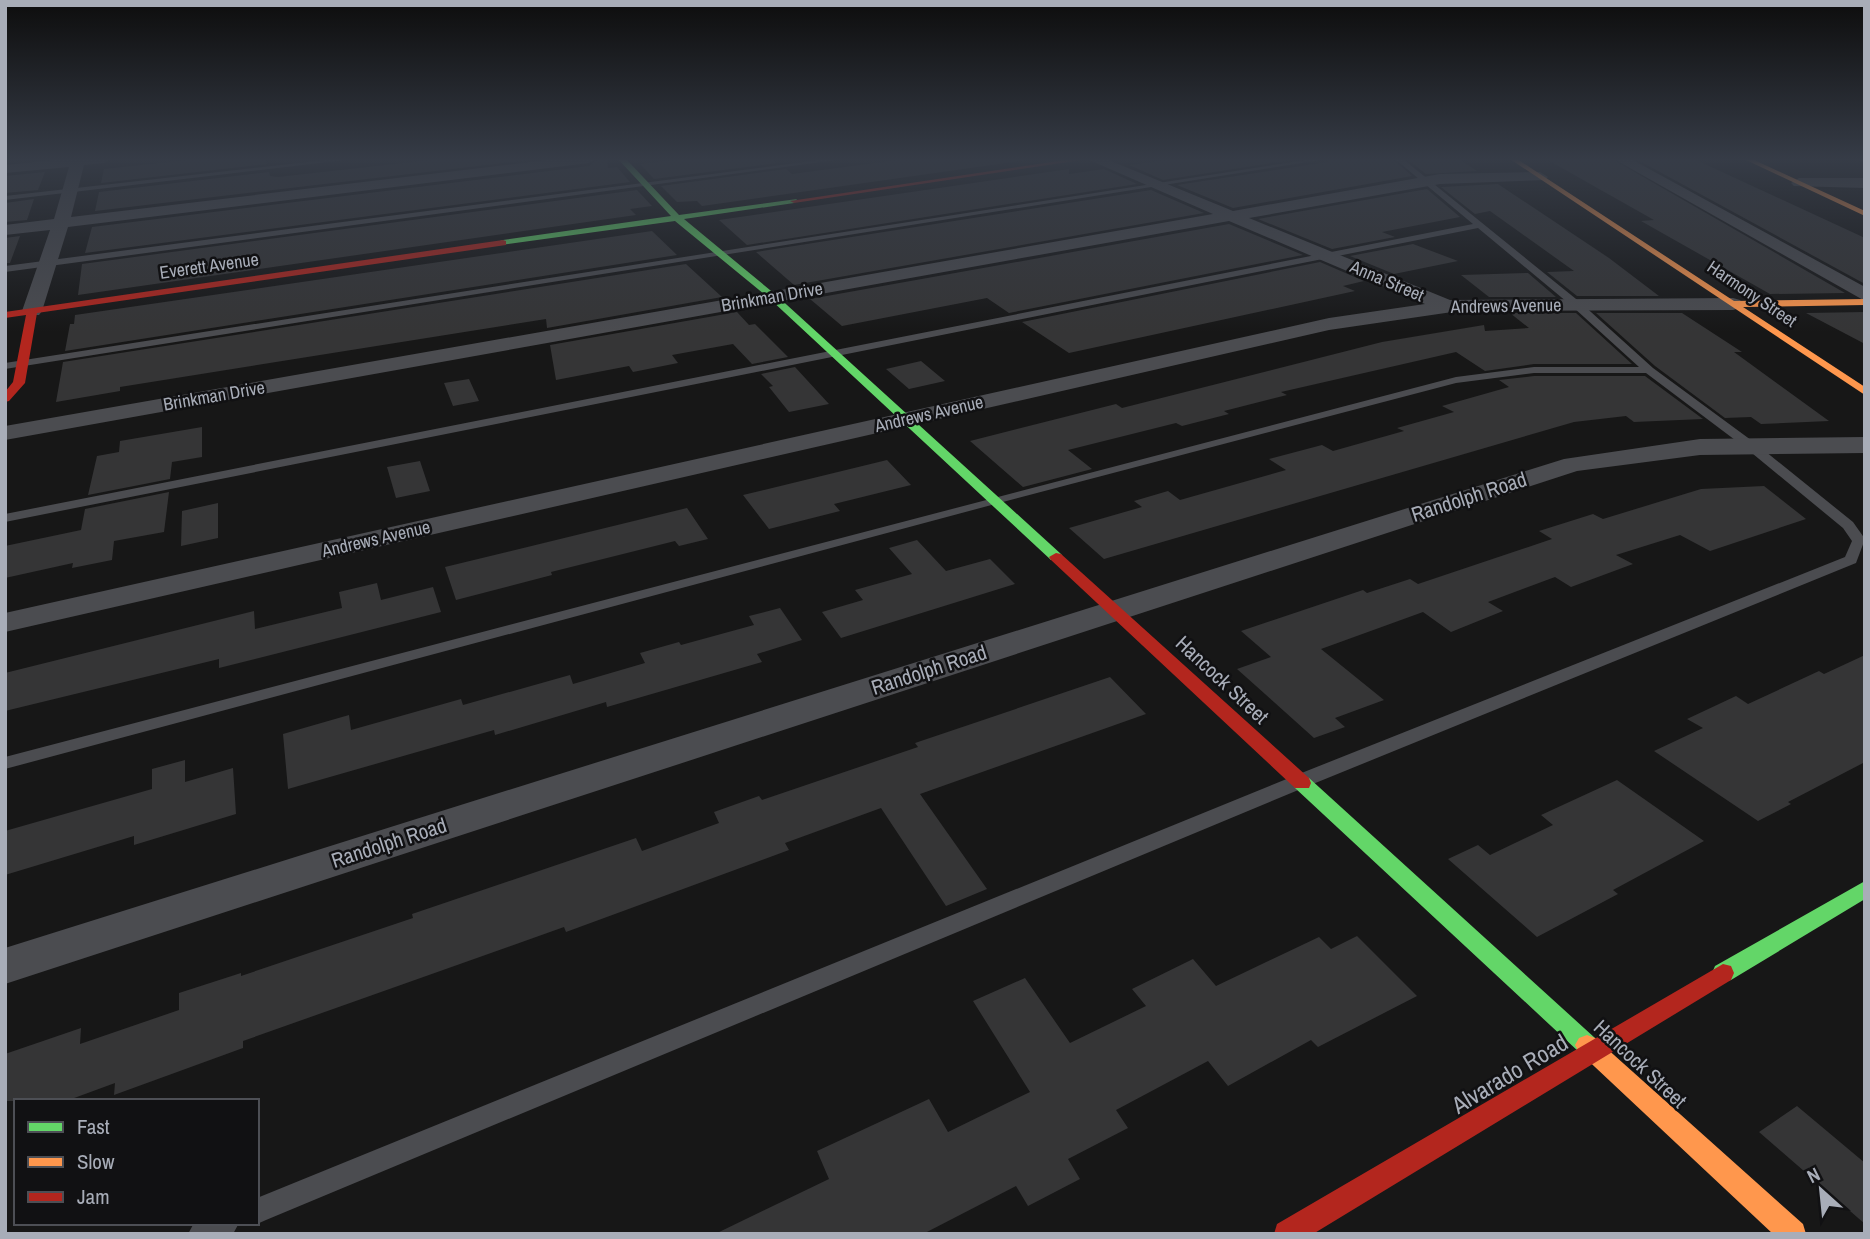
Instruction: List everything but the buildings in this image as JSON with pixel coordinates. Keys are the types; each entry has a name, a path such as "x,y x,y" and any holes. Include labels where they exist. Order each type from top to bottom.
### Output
{"street":[{"path":"5,399 19,383 32,311 63,217"},
{"path":"5,230 112,217"},
{"name":"Everett Avenue","path":"5,315 670,217"},
{"name":"Hancock Street","path":"677,217 773,296 1793,1234"},
{"name":"Brinkman Drive","path":"5,433 1223,217"},
{"name":"Anna Street","path":"1237,217 1447,306"},
{"name":"Harmony Street","path":"1601,217 1865,392"},
{"path":"1725,217 1865,295"},
{"name":"Andrews Avenue","path":"5,623 1329,324 1447,306 1865,302"},
{"name":"Randolph Road","path":"5,966 1573,464 1700,447 1865,445"},
{"name":"Alvarado Road","path":"1287,1234 1865,889"}],"lane":[{"path":"5,269 398,217"},
{"path":"5,366 956,217"},
{"path":"259,1209 1301,781 1851,560 1858,541 1848,525 1751,446 1649,370 1577,305 1470,217"},
{"path":"5,518 1480,225"},
{"path":"5,763 1456,380 1534,370 1649,370"},
{"path":"201,1234 221,1225"}],"traffic: fast":[{"path":"676,217 773,297 1056,557"},
{"path":"503,243 684,217"},
{"path":"1302,783 1587,1045"},
{"path":"1723,973 1865,889"}],"traffic: slow":[{"path":"1600,217 1865,392"},
{"path":"1733,304 1865,302"},
{"path":"1587,1045 1793,1234"}],"traffic: jam":[{"path":"5,315 503,243"},
{"path":"5,399 19,383 32,311"},
{"path":"1056,557 1302,783"},
{"path":"1287,1234 1723,973"}]}
